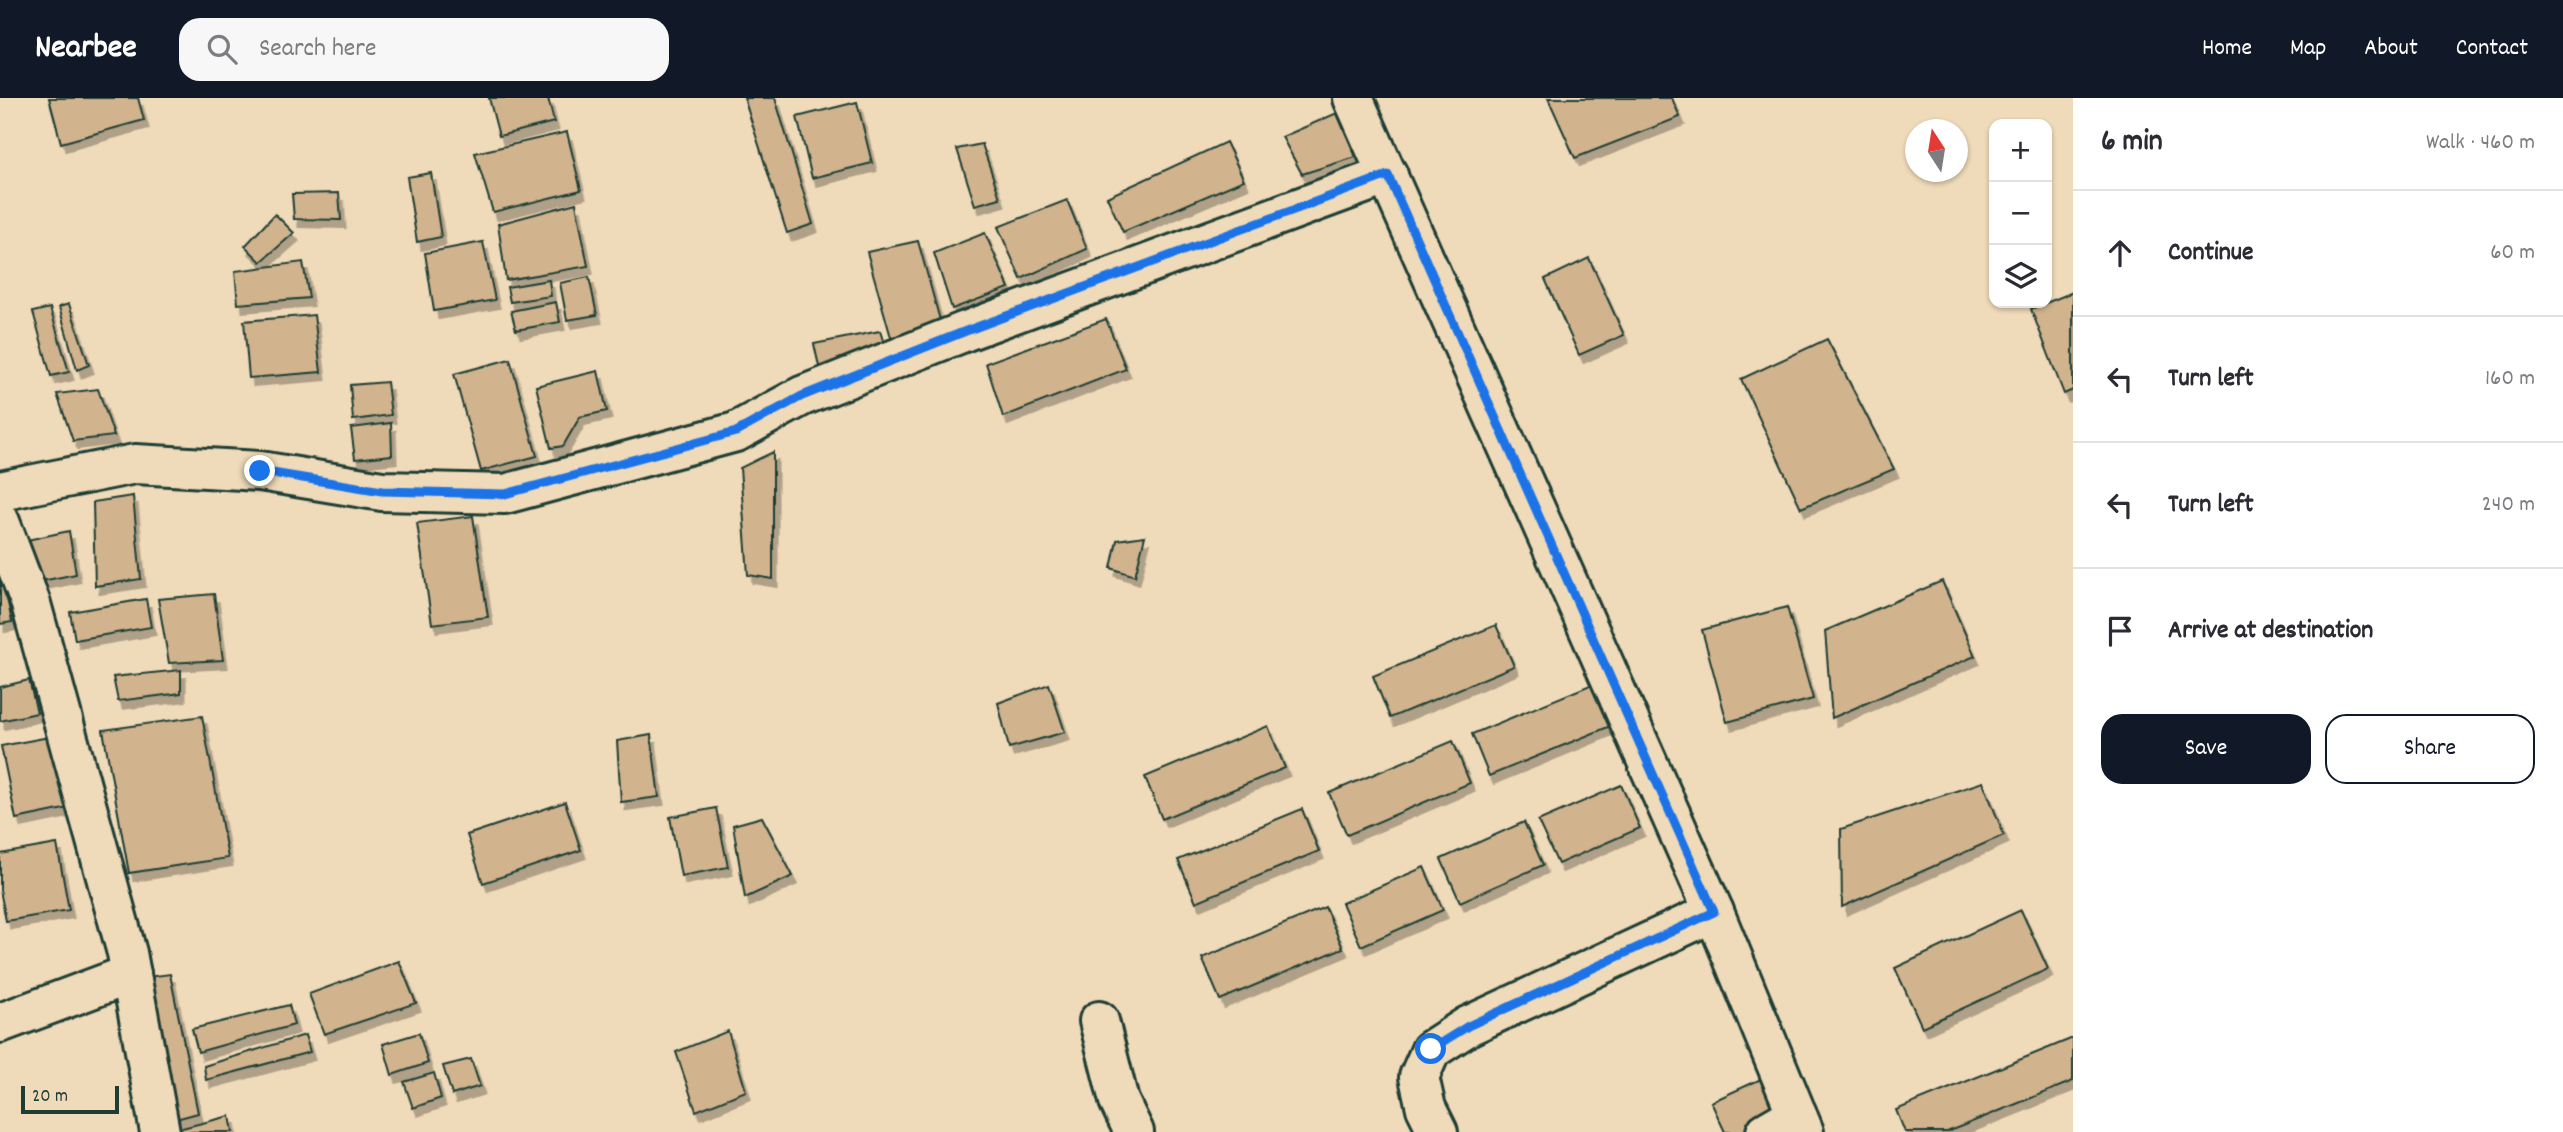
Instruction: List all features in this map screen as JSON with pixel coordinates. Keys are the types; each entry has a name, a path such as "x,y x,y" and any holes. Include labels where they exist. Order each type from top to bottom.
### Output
{"street":[{"path":"1353,98 1714,912 1789,1126"},
{"path":"0,492 135,464 260,471 382,491 505,494 736,432 802,396 953,336 1388,175"},
{"path":"0,522 31,604 131,974 160,1132"},
{"path":"1438,1132 1426,1108 1419,1077 1431,1049 1468,1026 1714,912"},
{"path":"0,1023 131,974"},
{"path":"1098,1021 1119,1101 1134,1132"}],"building":[{"path":"49,98 138,98 144,120 61,143"},
{"path":"489,98 548,98 554,122 499,136"},
{"path":"744,98 775,98 813,224 787,233"},
{"path":"1548,98 1672,98 1680,117 1575,158"},
{"path":"857,102 872,163 812,178 797,117"},
{"path":"1337,113 1356,157 1302,174 1282,137"},
{"path":"567,132 581,190 493,212 475,153"},
{"path":"1226,142 1244,180 1123,232 1107,197"},
{"path":"982,144 1000,198 975,205 957,149"},
{"path":"431,173 441,237 417,242 407,177"},
{"path":"339,193 341,220 294,219 292,194"},
{"path":"1067,200 1087,249 1021,279 998,227"},
{"path":"576,203 588,266 506,280 498,224"},
{"path":"275,214 294,233 261,262 245,246"},
{"path":"985,233 1009,288 952,309 934,253"},
{"path":"918,241 943,331 894,348 867,252"},
{"path":"483,242 495,300 434,311 425,253"},
{"path":"1589,258 1624,335 1579,355 1545,279"},
{"path":"303,262 309,298 238,304 235,271"},
{"path":"589,277 597,315 567,320 560,283"},
{"path":"549,280 551,296 510,302 507,287"},
{"path":"2073,292 2073,390 2064,394 2031,309 2052,308 2052,300"},
{"path":"556,302 560,322 516,330 511,311"},
{"path":"69,304 89,365 77,370 59,307"},
{"path":"50,308 69,372 51,376 33,312"},
{"path":"314,315 321,372 249,378 244,321"},
{"path":"1106,319 1126,369 1003,417 986,363"},
{"path":"880,331 888,356 822,380 814,344"},
{"path":"1827,339 1894,469 1801,508 1741,379"},
{"path":"510,359 537,456 481,471 454,374"},
{"path":"598,371 607,411 580,417 563,446 551,448 536,386"},
{"path":"387,382 391,415 353,420 350,385"},
{"path":"98,389 114,436 73,441 57,394"},
{"path":"391,423 392,455 355,459 351,428"},
{"path":"773,452 773,579 748,575 740,468"},
{"path":"133,496 141,579 95,586 93,502"},
{"path":"473,516 488,617 432,624 417,523"},
{"path":"69,531 76,574 37,582 27,540"},
{"path":"1145,536 1135,576 1111,568 1117,540"},
{"path":"0,564 12,622 0,624"},
{"path":"1942,581 1975,656 1832,718 1825,631"},
{"path":"214,594 223,660 169,663 158,599"},
{"path":"146,599 151,627 75,640 70,612"},
{"path":"1787,607 1813,699 1727,722 1702,630"},
{"path":"1496,625 1514,666 1390,718 1373,676"},
{"path":"181,670 181,693 118,701 113,677"},
{"path":"29,680 37,713 0,721 0,687"},
{"path":"1595,683 1613,725 1489,776 1472,734"},
{"path":"1049,684 1065,732 1009,748 998,703"},
{"path":"202,716 228,858 129,873 103,730"},
{"path":"1268,726 1285,768 1162,819 1145,777"},
{"path":"60,735 74,807 16,819 1,746"},
{"path":"651,735 659,797 621,802 617,741"},
{"path":"1453,741 1470,783 1347,835 1329,793"},
{"path":"1983,782 2004,835 1842,907 1841,829"},
{"path":"1621,785 1640,828 1558,864 1538,821"},
{"path":"565,802 581,850 483,883 467,835"},
{"path":"716,808 728,867 681,876 670,817"},
{"path":"1302,809 1319,851 1196,902 1178,860"},
{"path":"762,817 793,876 745,898 733,825"},
{"path":"1524,822 1543,865 1460,902 1441,859"},
{"path":"57,844 69,910 6,921 0,890 0,854"},
{"path":"1424,867 1443,910 1361,946 1342,903"},
{"path":"1325,907 1343,948 1220,1000 1202,958"},
{"path":"2021,910 2048,969 1922,1027 1895,968"},
{"path":"399,961 416,1003 324,1034 309,994"},
{"path":"170,974 198,1113 176,1119 147,977"},
{"path":"289,1005 294,1025 198,1052 192,1029"},
{"path":"728,1031 746,1091 696,1111 676,1052"},
{"path":"419,1033 428,1063 392,1075 383,1044"},
{"path":"305,1035 310,1052 206,1080 204,1066"},
{"path":"2073,1038 2073,1081 1947,1132 1905,1132 1896,1110"},
{"path":"471,1059 480,1086 452,1095 443,1066"},
{"path":"434,1073 441,1098 413,1108 404,1082"},
{"path":"1763,1078 1781,1116 1746,1132 1725,1132 1711,1102"},
{"path":"230,1116 233,1132 174,1132 174,1130"}],"route":[{"path":"260,471 382,491 505,494 736,432 802,396 966,331 1388,175 1714,912 1468,1026 1431,1049"}]}
